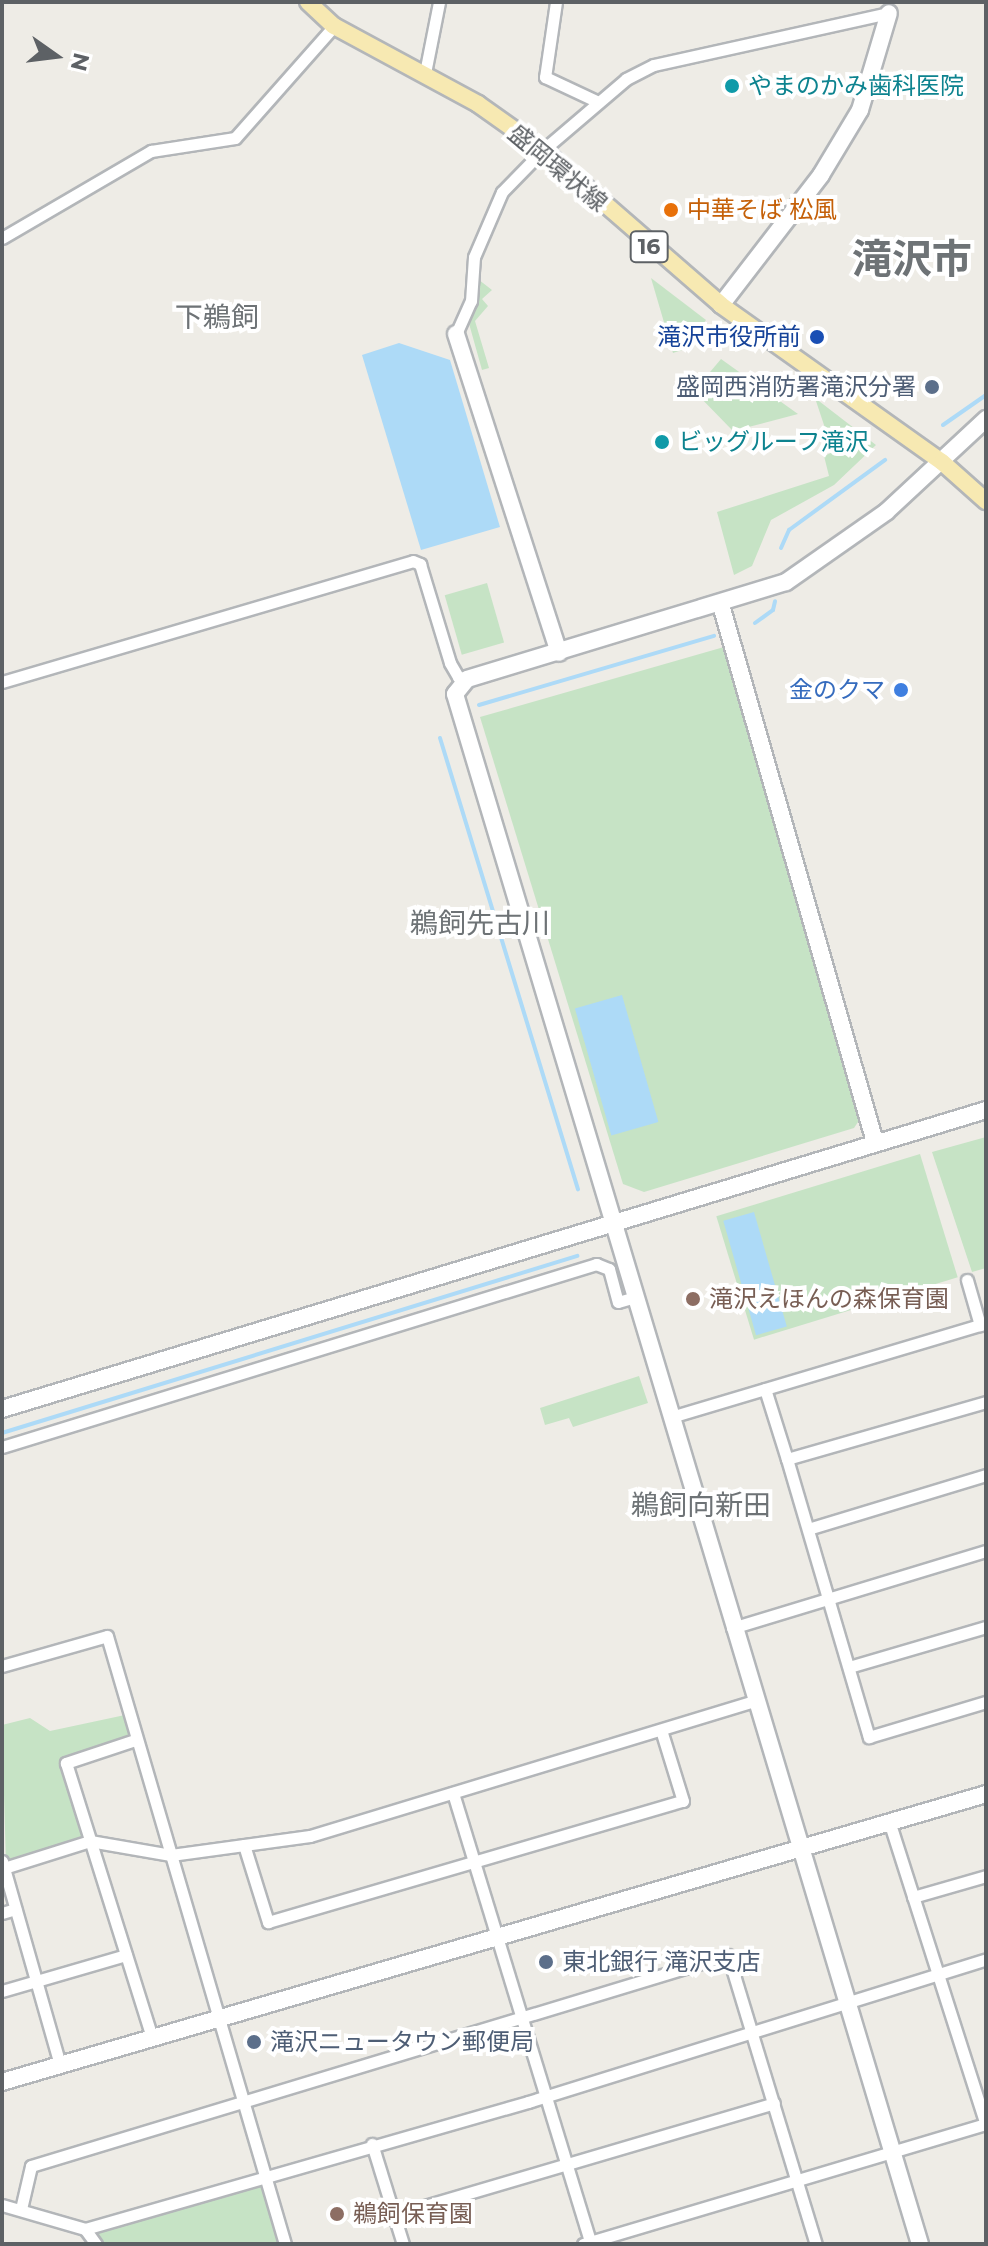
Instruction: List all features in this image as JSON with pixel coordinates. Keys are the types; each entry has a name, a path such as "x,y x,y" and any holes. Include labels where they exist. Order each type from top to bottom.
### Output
{"main road":[{"name":"盛岡環状線","path":"308,2 334,26 425,73 543,150 721,305 942,462 986,501"}],"street":[{"path":"425,73 439,2"},
{"path":"556,2 545,77 596,101"},
{"path":"559,653 456,334 468,310 474,257 502,192 596,101 654,65 889,13 860,110 821,175 721,305"},
{"path":"2,238 151,151 235,138 334,26"},
{"path":"920,2244 732,1628 457,702 458,685 467,679 721,605 809,568 886,512 986,419"},
{"path":"2,682 413,561 420,564 450,663 458,677 467,679"},
{"path":"721,605 875,1142"},
{"path":"2,1409 986,1110"},
{"path":"2,1447 596,1264 609,1269 618,1302 635,1297"},
{"path":"671,1417 983,1324 967,1280"},
{"path":"765,1389 869,1737 986,1702"},
{"path":"787,1459 986,1402"},
{"path":"808,1529 986,1475"},
{"path":"732,1628 986,1551"},
{"path":"849,1667 986,1627"},
{"path":"2,1666 107,1636 135,1740 222,2019 285,2244"},
{"path":"60,2064 3,1865 90,1841 171,1855 310,1836 662,1733 755,1701"},
{"path":"244,1845 268,1922 683,1801 662,1733"},
{"path":"135,1740 66,1763 152,2038"},
{"path":"453,1793 588,2243 986,2125 890,1824"},
{"path":"2,2082 499,1941 800,1847 890,1824 986,1794"},
{"path":"913,1897 986,1876"},
{"path":"2,1913 15,1909"},
{"path":"2,1991 126,1955"},
{"path":"21,2209 31,2166 728,1955 816,2244"},
{"path":"2,2205 85,2229 544,2096 752,2029 986,1959"},
{"path":"394,2215 565,2162 774,2103"},
{"path":"372,2144 403,2244"},
{"path":"85,2229 96,2244"}],"green space":[{"path":"474,276 492,290 482,299 488,306 475,321 489,368 482,370 468,320"},
{"path":"651,278 706,320 685,349 673,353"},
{"path":"721,359 798,414 733,431 694,391"},
{"path":"815,398 876,445 834,485 771,520 752,566 734,575 717,512 829,476 824,456 833,452"},
{"path":"487,583 504,643 462,655 445,595"},
{"path":"724,647 860,1119 854,1128 644,1192 623,1184 480,717"},
{"path":"986,1137 986,1268 972,1272 932,1152"},
{"path":"920,1154 958,1277 754,1340 716,1216"},
{"path":"639,1376 648,1403 573,1427 569,1418 545,1425 540,1408"},
{"path":"125,1715 131,1738 62,1762 86,1839 6,1865 2,1725 30,1718 50,1731"},
{"path":"250,2185 264,2186 281,2244 103,2244 95,2231"}],"water":[{"path":"399,343 450,360 500,527 421,550 362,355"},
{"path":"622,995 658,1122 611,1135 575,1009"},
{"path":"754,1212 787,1326 756,1335 723,1221"}],"waterway":[{"path":"943,425 986,395"},
{"path":"781,548 789,530 885,460"},
{"path":"755,623 773,610 775,601"},
{"path":"479,705 714,636"},
{"path":"440,738 578,1189"},
{"path":"2,1433 577,1256"}],"place":[{"name":"やまのかみ歯科医院","path":"732,86"},
{"name":"中華そば 松風","path":"671,210"},
{"name":"滝沢市役所前","path":"817,337"},
{"name":"盛岡西消防署滝沢分署","path":"932,387"},
{"name":"ビッグルーフ滝沢","path":"662,442"},
{"name":"金のクマ","path":"901,690"},
{"name":"滝沢えほんの森保育園","path":"693,1299"},
{"name":"東北銀行 滝沢支店","path":"546,1962"},
{"name":"滝沢ニュータウン郵便局","path":"254,2042"},
{"name":"鵜飼保育園","path":"337,2214"}],"district":[{"name":"滝沢市","path":"912,259"},
{"name":"下鵜飼","path":"217,317"},
{"name":"鵜飼先古川","path":"480,923"},
{"name":"鵜飼向新田","path":"701,1505"}]}
